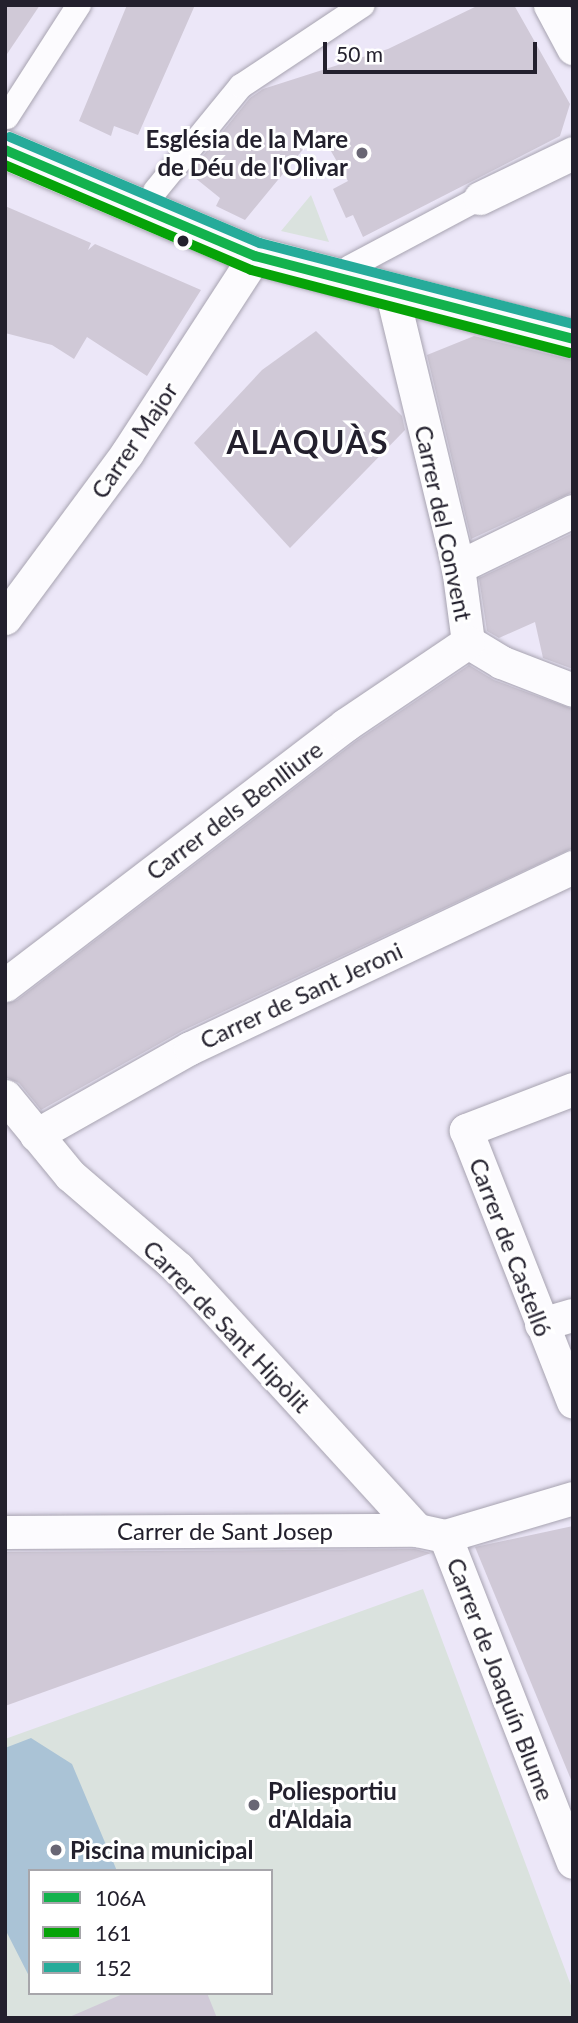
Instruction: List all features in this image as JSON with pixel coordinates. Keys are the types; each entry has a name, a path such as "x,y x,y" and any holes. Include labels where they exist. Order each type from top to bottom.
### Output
{"street":[{"path":"79,5 6,134 255,256 532,326 573,339"},
{"path":"155,191 242,86 363,5"},
{"path":"550,5 571,43"},
{"path":"350,267 480,198 573,153"},
{"name":"Carrer Major","path":"5,618 127,453 255,256"},
{"name":"Carrer del Convent","path":"397,292 394,302 458,567 468,642 501,662 573,690"},
{"path":"458,567 573,511"},
{"name":"Carrer dels Benlliure","path":"5,985 345,725 468,642"},
{"name":"Carrer de Sant Jeroni","path":"36,1135 190,1048 571,877"},
{"name":"Carrer de Castelló","path":"573,1090 466,1130 573,1402"},
{"name":"Carrer de Sant Hipòlit","path":"5,1096 70,1175 178,1268 431,1533"},
{"path":"541,1324 573,1315"},
{"name":"Carrer de Sant Josep","path":"5,1532 431,1533 573,1498"},
{"name":"Carrer de Joaquín Blume","path":"431,1533 573,1862"}],"shaded area":[{"path":"311,195 329,242 281,231"},
{"name":"Poliesportiu d'Aldaia","path":"423,1589 573,1991 573,2018 5,2018 5,1739"}],"water":[{"name":"Piscina municipal","path":"31,1738 72,1764 116,1869 28,1869 28,1974 5,1929 5,1748"}],"building":[{"path":"5,5 40,5 5,57"},
{"path":"127,5 195,5 138,135 114,126 111,136 79,121"},
{"path":"479,5 514,5 570,104 560,136 363,237 353,215 346,218 333,189 348,181 319,130 245,220 216,206 220,198 189,173 250,98 263,89 388,49"},
{"path":"5,206 91,243 88,250 95,244 201,290 147,376 87,337 74,359 52,345 5,333"},
{"path":"316,331 402,416 405,430 290,548 194,443 262,370"},
{"path":"474,336 573,360 573,492 471,539 427,355"},
{"path":"573,533 573,669 543,658 535,622 499,638 487,631 479,578"},
{"path":"469,665 494,680 573,709 573,848 182,1031 41,1110 19,1083 5,1077 5,1004 17,1000 356,741"},
{"path":"573,1526 573,1782 572,1782 475,1547"},
{"path":"415,1549 431,1553 5,1706 5,1552"},
{"path":"120,1995 208,1995 217,2018 67,2018"}],"transit line":[{"name":"152","path":"10,137 260,243 573,324"},
{"name":"106A","path":"5,150 255,256 573,339"},
{"name":"161","path":"5,165 251,270 569,353"}],"place":[{"name":"Església de la Mare de Déu de l'Olivar","path":"362,153"},
{"name":"Poliesportiu d'Aldaia","path":"254,1805"},
{"name":"Piscina municipal","path":"56,1850"}],"district":[{"name":"ALAQUÀS","path":"308,442"}]}
